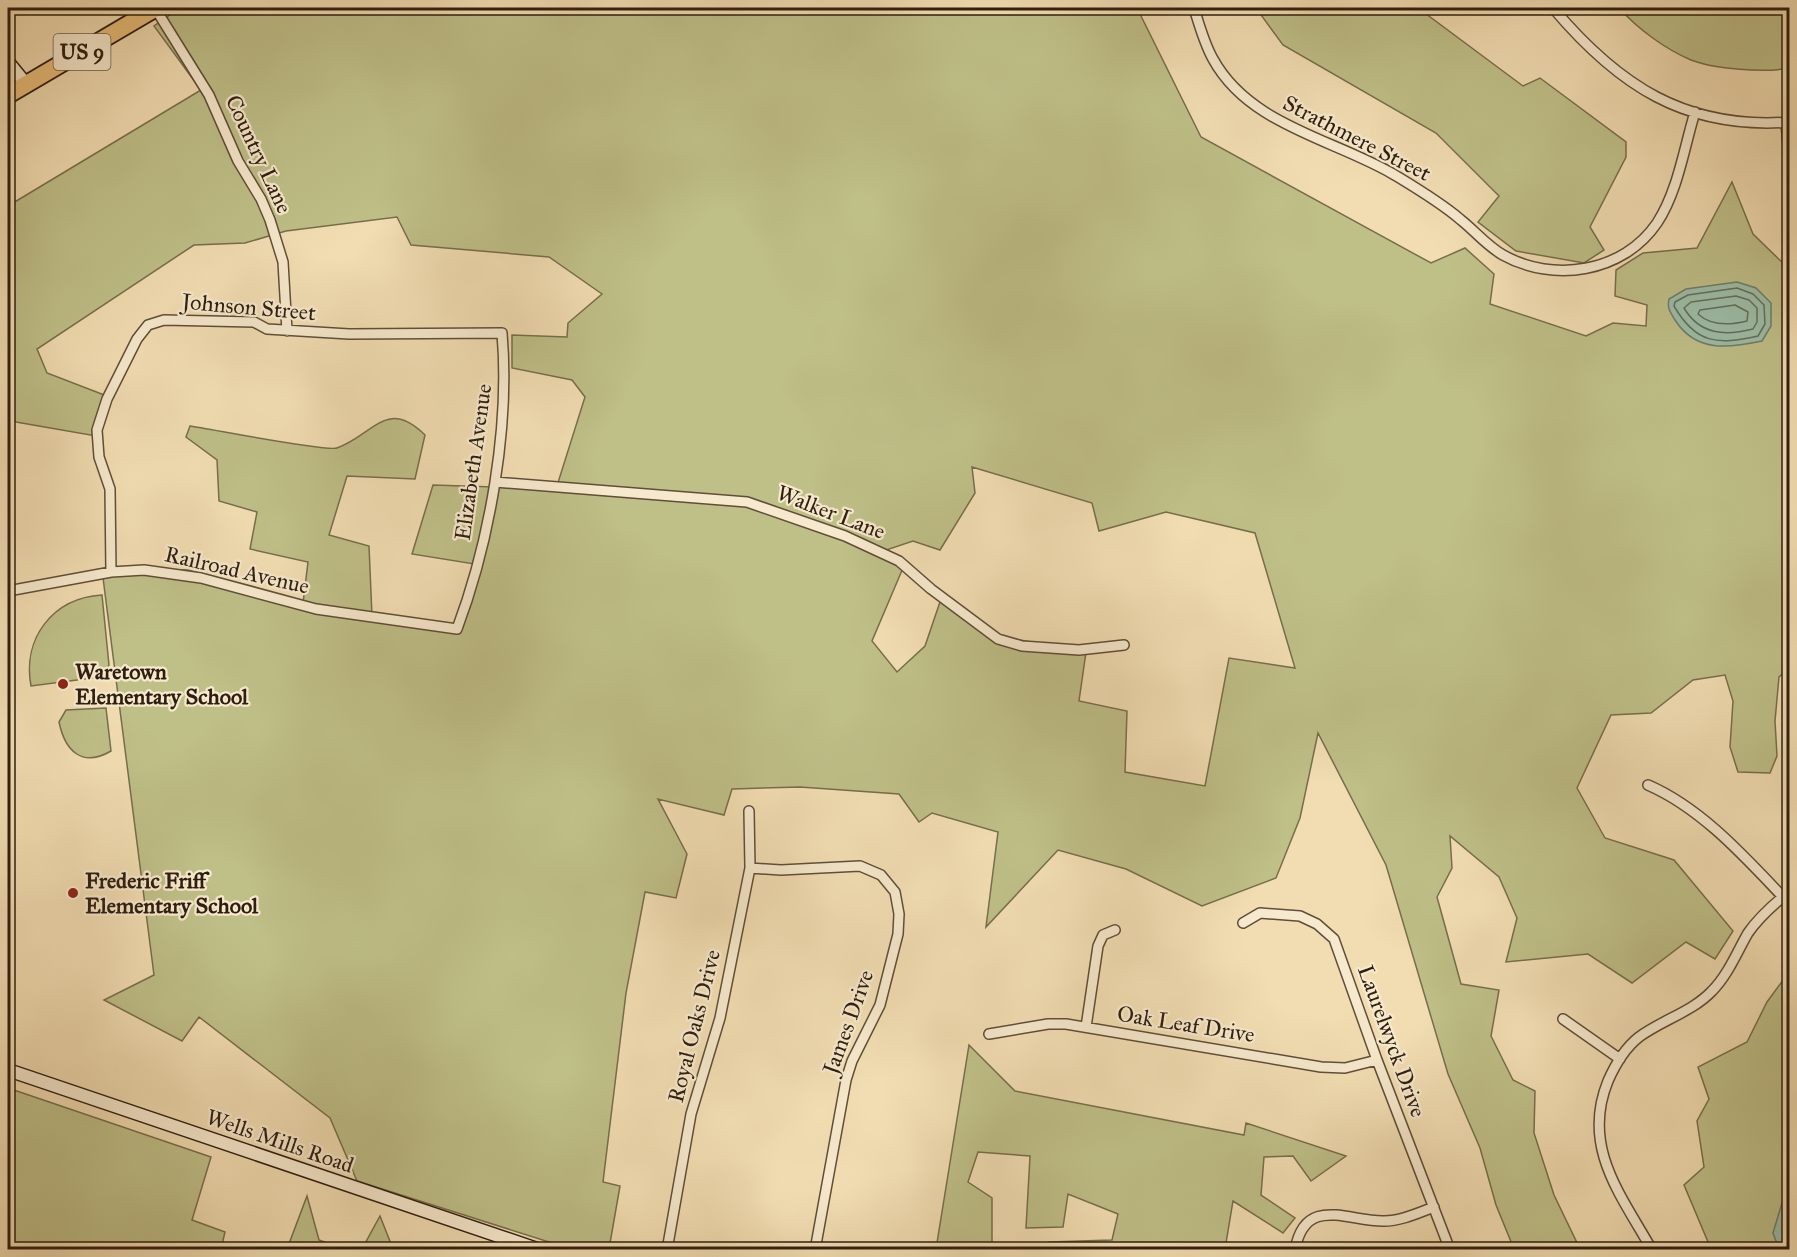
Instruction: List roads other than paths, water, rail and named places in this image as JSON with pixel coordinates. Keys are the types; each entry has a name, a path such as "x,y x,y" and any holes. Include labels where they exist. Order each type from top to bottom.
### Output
{"highway":[{"name":"US 9","path":"8,95 155,8"}],"main road":[{"path":"8,62 26,84"},
{"name":"Wells Mills Road","path":"8,1071 540,1250"}],"street":[{"name":"Country Lane","path":"155,8 209,95 238,161 261,199 270,220 283,262 287,331"},
{"name":"Strathmere Street","path":"1194,8 1213,59 1227,79 1271,117 1291,129 1338,147 1386,170 1460,218 1500,253 1524,266 1550,271 1580,270 1605,263 1637,246 1657,223 1671,195 1695,112"},
{"path":"1553,8 1594,53 1632,84 1672,105 1748,124 1788,122 1790,170"},
{"name":"Johnson Street","path":"111,572 110,489 99,457 97,430 107,399 142,332 148,326 164,320 254,322 267,329 349,334 502,333"},
{"name":"Elizabeth Avenue","path":"457,629 474,581 495,482 505,380 502,333"},
{"name":"Walker Lane","path":"495,482 747,502 836,533 899,561 931,589 998,639 1022,646 1079,651 1124,645"},
{"name":"Railroad Avenue","path":"8,591 111,572 144,570 201,578 316,609 457,629"},
{"path":"1648,785 1680,803 1725,839 1786,894 1750,930 1713,990 1700,1002 1638,1038 1620,1059 1605,1090 1599,1113 1598,1135 1610,1176 1652,1250"},
{"name":"Royal Oaks Drive","path":"667,1250 691,1114 720,1018 750,868 749,811"},
{"name":"James Drive","path":"750,868 781,870 860,866 881,875 889,883 898,902 898,934 880,1005 852,1061 846,1080 815,1250"},
{"name":"Laurelwyck Drive","path":"1244,923 1260,913 1290,914 1309,919 1326,930 1334,939 1377,1060 1450,1250"},
{"path":"1086,1027 1098,946 1103,934 1114,930"},
{"path":"1563,1019 1620,1059"},
{"name":"Oak Leaf Drive","path":"989,1034 1048,1024 1086,1027 1321,1066 1345,1068 1377,1060"},
{"path":"1295,1250 1305,1225 1315,1218 1340,1214 1391,1221 1434,1207"}],"water":[{"path":"1737,282 1756,288 1771,303 1771,326 1762,341 1726,346 1703,343 1683,331 1670,312 1669,299 1686,289"},
{"path":"1789,1200 1789,1249 1779,1249 1773,1233 1782,1203"}],"place":[{"name":"Waretown Elementary School","path":"63,684"},
{"name":"Frederic Friff Elementary School","path":"73,893"}]}
